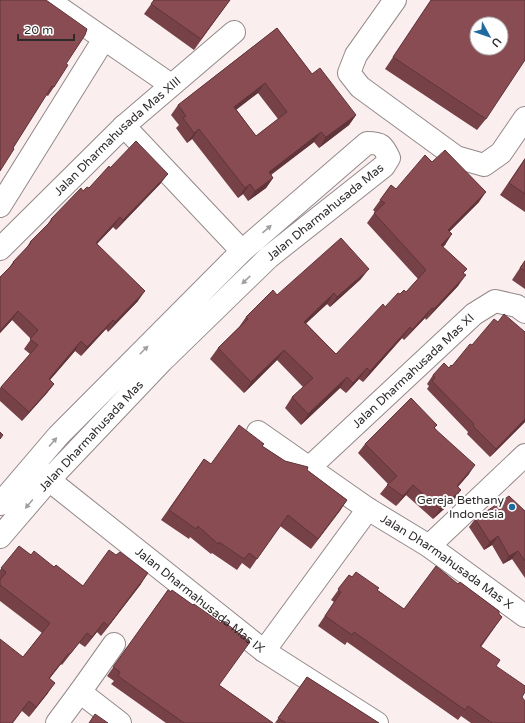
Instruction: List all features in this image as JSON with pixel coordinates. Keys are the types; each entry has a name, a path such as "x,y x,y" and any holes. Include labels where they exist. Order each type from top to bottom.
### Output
{"street":[{"path":"48,0 171,85"},
{"path":"395,0 356,55 350,73 360,87 456,157 484,165 501,153 525,118"},
{"name":"Jalan Dharmahusada Mas XIII","path":"2,246 124,126 234,32"},
{"path":"0,206 104,39"},
{"path":"124,126 242,251"},
{"name":"Jalan Dharmahusada Mas","path":"0,504 58,436 242,251 367,143 376,143 384,148 389,158 384,166 269,257 162,361 49,480 0,537"},
{"name":"Jalan Dharmahusada Mas XI","path":"310,467 474,314 495,301 517,306 525,312"},
{"name":"Jalan Dharmahusada Mas X","path":"258,432 368,509 429,546 525,616"},
{"path":"429,546 525,455"},
{"name":"Jalan Dharmahusada Mas IX","path":"33,465 49,480 264,651 377,723"},
{"name":"Jalan Dharmahusada Mas X","path":"264,651 368,509"},
{"path":"57,723 114,644"},
{"path":"80,692 120,723"}],"building":[{"path":"0,0 46,0 87,29 85,35 66,64 68,65 54,87 52,86 0,171"},
{"path":"154,0 230,0 201,39 151,4"},
{"path":"431,0 525,0 525,60 486,119 393,57"},
{"path":"277,28 312,74 320,68 356,115 326,137 321,132 269,172 273,178 255,191 250,184 245,188 199,129 194,133 183,118 186,116 178,105","holes":["265,83 287,112 256,136 234,107"]},
{"path":"136,141 168,174 123,220 120,217 96,243 145,291 115,322 113,320 87,347 81,341 49,379 54,384 29,412 1,387 38,345 30,339 38,330 18,311 0,331 0,277 14,263 13,262 31,243 30,242 81,188 83,191 87,187 89,188 109,166 110,168"},
{"path":"445,150 486,192 448,230 452,234 441,245 467,269 463,273 466,275 412,330 410,327 370,371 367,368 353,383 347,377 308,414 292,397 313,378 284,350 251,382 218,348 248,319 246,317 273,290 277,295 341,238 369,269 337,297 334,293 304,322 336,354 383,304 385,307 398,293 400,294 404,290 406,292 426,270 374,213 385,203 380,200 391,185 396,189 425,155 432,162"},
{"path":"525,159 525,194 509,183"},
{"path":"525,261 525,271 520,268"},
{"path":"504,314 525,332 525,419 496,449 432,381 435,378 433,375 444,363 449,368 451,365 452,366 470,344 472,345 494,319 498,322"},
{"path":"411,398 437,425 434,428 475,465 457,486 461,490 440,509 413,485 403,496 387,485 397,476 365,444"},
{"path":"239,425 264,444 262,446 285,461 308,467 307,470 347,500 318,539 288,515 257,559 249,553 244,559 219,542 218,544 198,526 196,529 169,510 204,459 211,464"},
{"path":"0,432 3,435 0,439"},
{"name":"Gereja Bethany Indonesia","path":"509,496 525,511 525,561 518,551 509,556 498,536 490,542 475,519"},
{"path":"19,546 31,555 34,551 54,567 56,565 83,586 109,550 116,555 120,552 148,573 108,626 104,622 92,637 87,633 70,654 68,654 49,678 55,683 36,707 29,701 12,723 0,723 0,639 23,657 50,623 0,585 0,580 6,572 1,568"},
{"path":"436,566 458,584 460,582 499,611 499,614 502,617 480,646 500,660 496,666 525,686 525,692 522,697 525,701 525,723 492,723 468,706 465,710 354,632 352,635 325,616 341,592 338,589 349,575 352,577 356,572 379,588 377,590 404,609"},
{"path":"168,590 171,592 172,590 221,623 223,621 250,642 219,685 273,723 184,723 118,676 120,672 113,667"},
{"path":"307,677 379,723 286,723 278,718"},
{"path":"95,714 108,723 89,723"}],"place":[{"name":"Gereja Bethany Indonesia","path":"512,507"}]}
